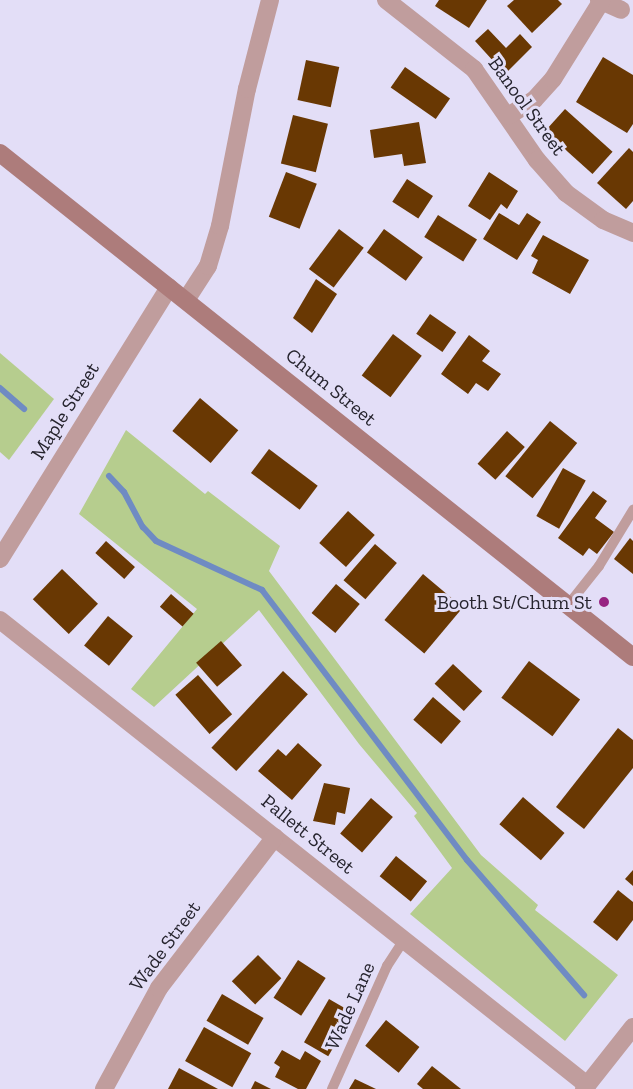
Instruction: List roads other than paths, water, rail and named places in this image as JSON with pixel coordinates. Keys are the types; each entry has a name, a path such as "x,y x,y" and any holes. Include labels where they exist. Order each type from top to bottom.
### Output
{"street":[{"path":"186,300 208,266 220,226 247,89 270,0"},
{"name":"Banool Street","path":"386,0 474,69 566,193 603,220 633,232"},
{"path":"508,116 534,100 553,79 600,1 621,10"},
{"name":"Chum Street","path":"0,153 633,657"},
{"name":"Maple Street","path":"0,559 169,287"},
{"name":"Pallett Street","path":"0,620 586,1087"},
{"name":"Wade Street","path":"105,1089 159,988 274,837"},
{"path":"586,1087 633,1027"}],"lane":[{"path":"568,605 599,566 633,510"},
{"name":"Wade Lane","path":"332,1089 387,966 404,940"}],"waterway":[{"path":"0,388 24,409"},
{"path":"109,476 124,492 143,527 156,541 262,590 467,860 584,995"}],"place":[{"name":"Booth St/Chum St","path":"604,602"}]}
